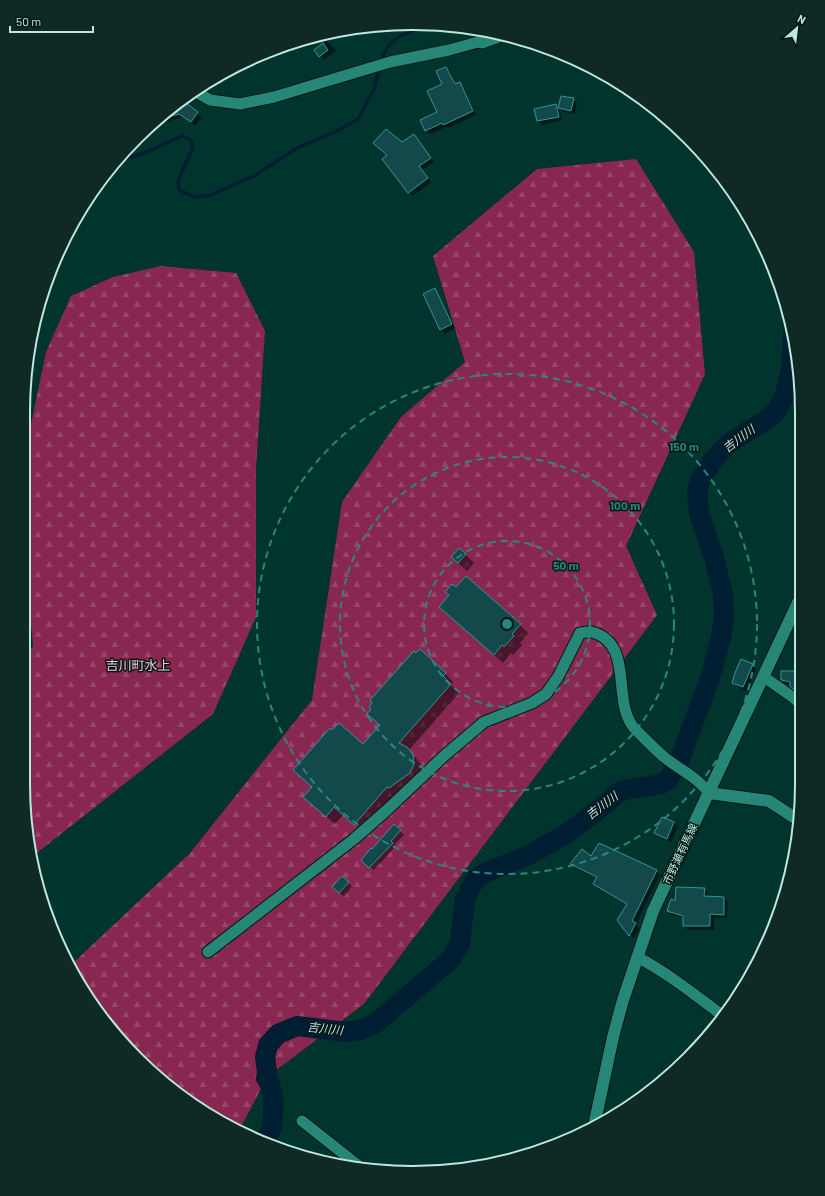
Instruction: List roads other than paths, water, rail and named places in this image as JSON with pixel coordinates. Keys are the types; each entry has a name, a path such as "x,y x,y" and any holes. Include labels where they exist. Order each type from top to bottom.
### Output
{"main road":[{"name":"市野瀬有馬線","path":"595,1120 613,1037 623,1000 653,911 795,609"},
{"path":"709,793 769,801 793,817"}],"street":[{"path":"200,94 210,100 240,104 274,97 390,62 449,50 478,42 482,43 494,39"},
{"path":"208,952 354,839 444,756 484,722 532,703 546,694 558,677 580,633 591,632 604,638 613,646 618,657 622,694 632,727 663,756 701,782 709,793"},
{"path":"764,677 795,701"},
{"path":"637,958 653,966 683,986 719,1013"},
{"path":"302,1121 353,1161"}],"waterway":[{"path":"381,62 384,53 393,41 414,30"},
{"path":"127,158 158,147 182,136 191,140 193,147 178,181 179,190 195,197 208,196 256,175 297,148 341,129 358,119 374,89 379,68"},
{"name":"吉川川","path":"267,1137 270,1133 273,1122 273,1108 271,1088 266,1078 267,1072 265,1057 268,1045 278,1034 297,1026 346,1032 360,1030 376,1023 450,960 460,943 465,899 475,879 487,872 527,856 566,834 618,793 624,790 661,784 669,779 680,759 710,678 721,638 724,617 723,594 713,554 699,513 697,492 700,481 713,460 729,443 776,412 785,395 791,360"}],"district":[{"name":"吉川町水上","path":"138,665"}]}
